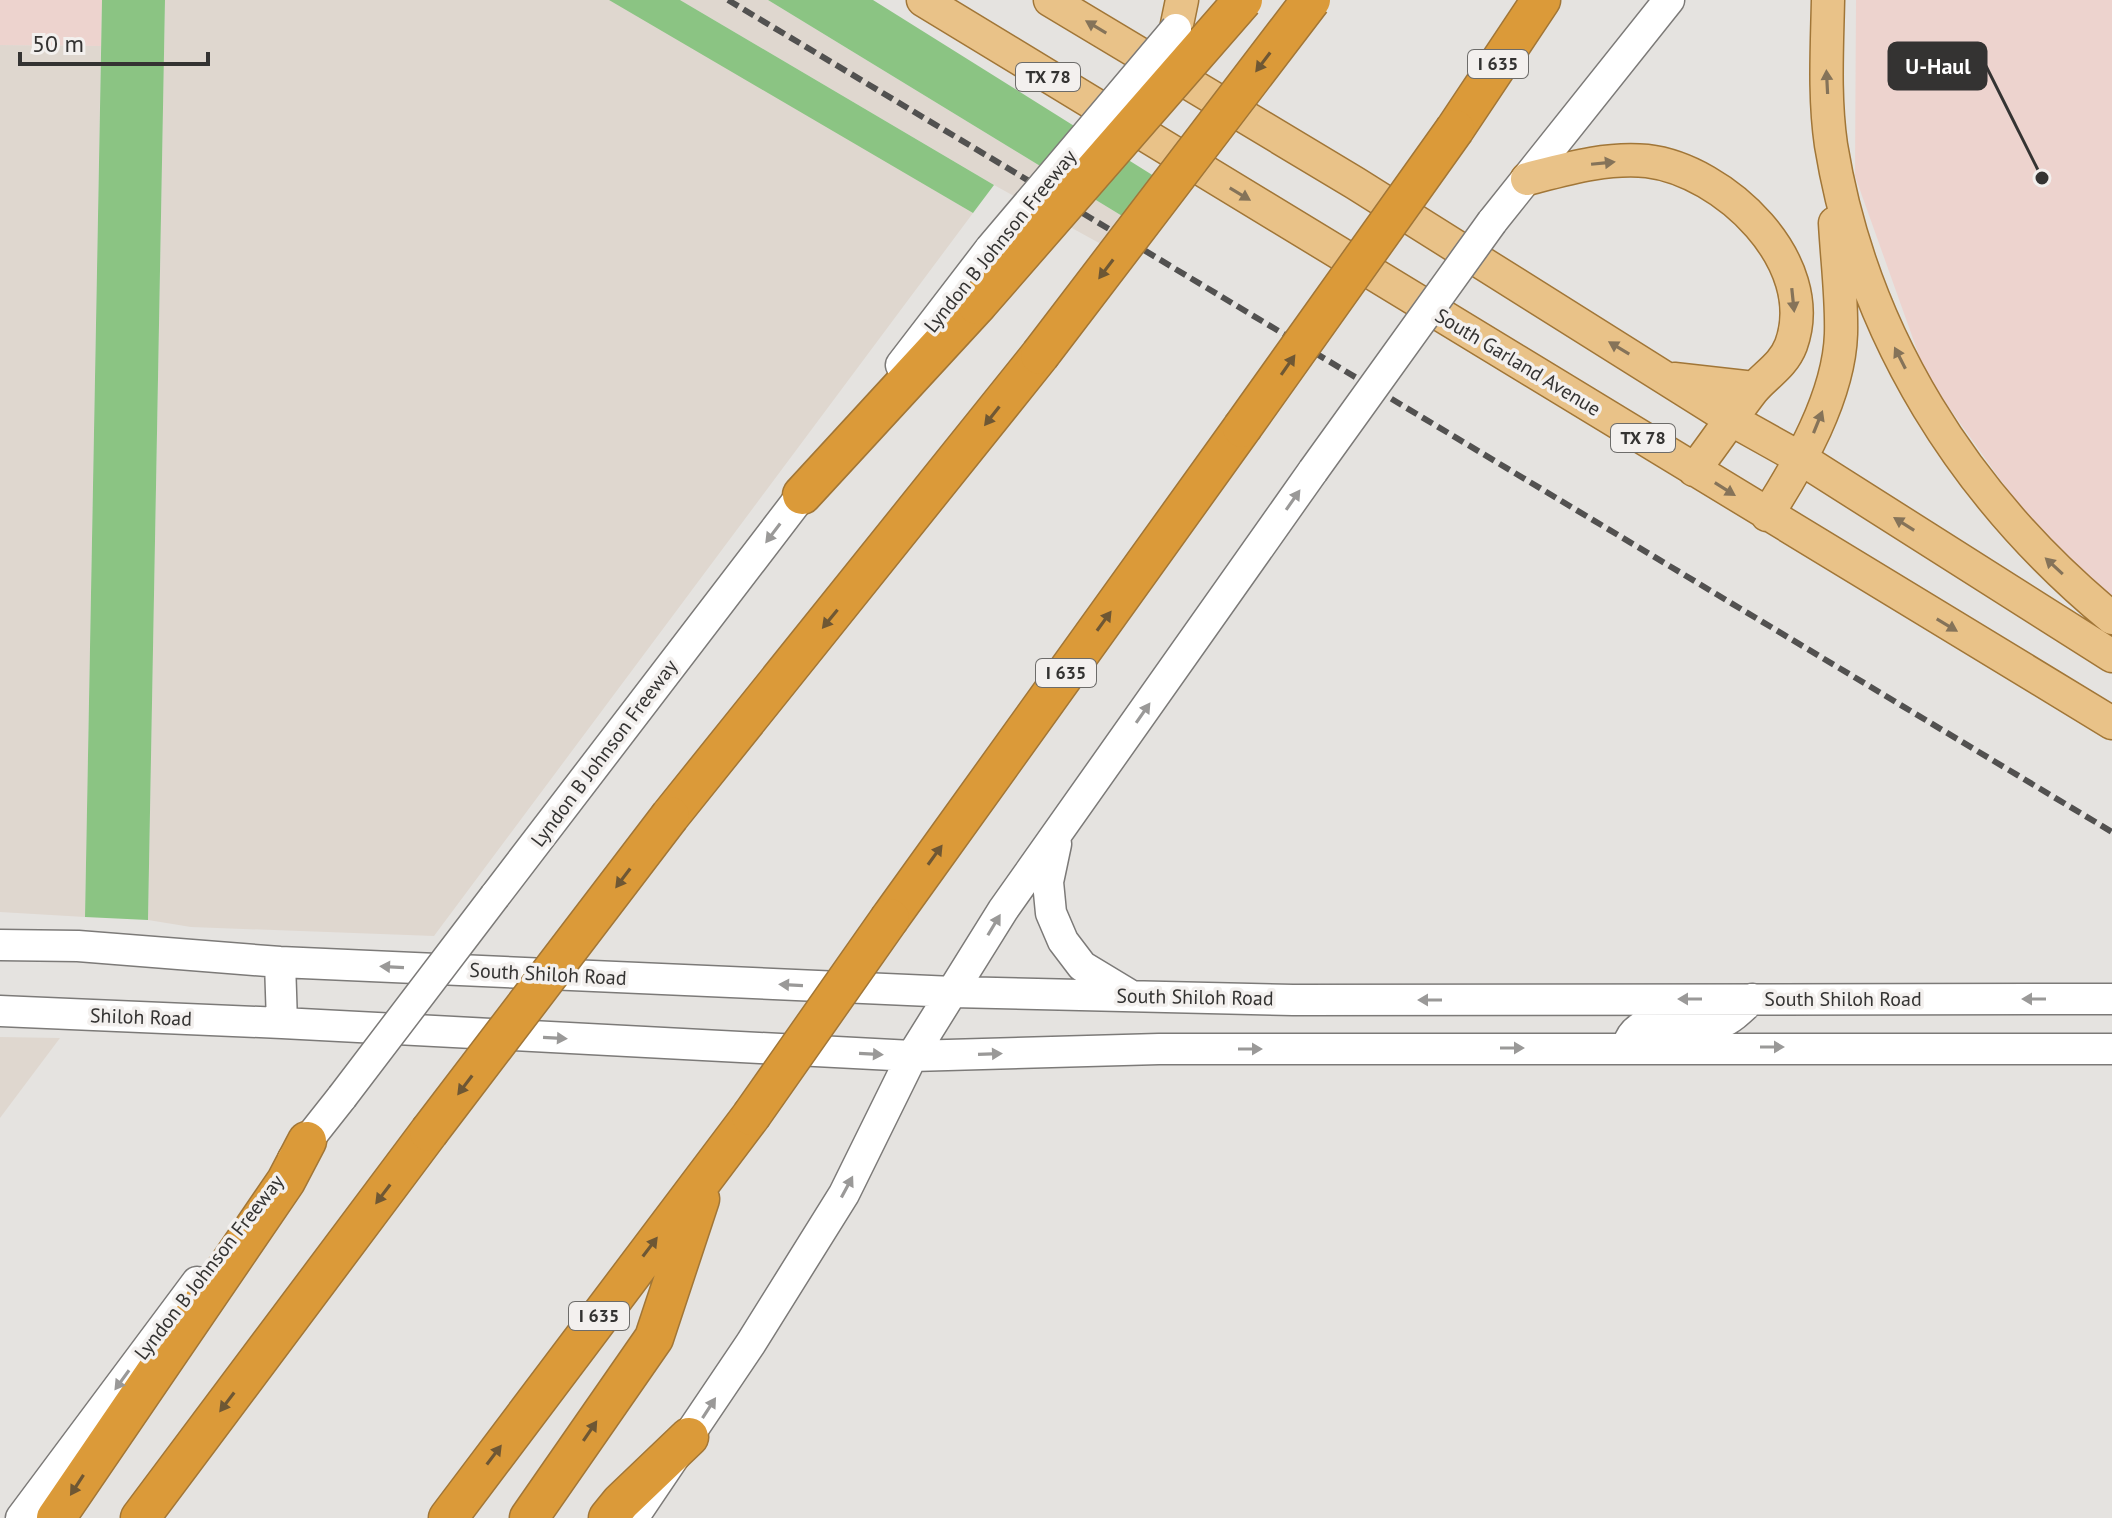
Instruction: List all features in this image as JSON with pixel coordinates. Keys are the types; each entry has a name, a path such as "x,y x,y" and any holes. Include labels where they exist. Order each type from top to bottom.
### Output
{"highway":[{"path":"802,495 977,305 1243,0"},
{"path":"140,1518 670,816 1040,355 1311,0"},
{"name":"I 635","path":"448,1518 751,1116 1455,129 1541,0"},
{"path":"56,1518 286,1181 307,1141"},
{"path":"529,1518 654,1338 710,1169"},
{"path":"608,1518 689,1437"}],"main road":[{"name":"South Garland Avenue","path":"923,0 2112,723"},
{"path":"1050,0 1355,183 1732,420 1800,458 2112,656"},
{"name":"Lyndon B Johnson Freeway","path":"21,1518 146,1348 342,1097 990,249 1179,14 1201,0"},
{"path":"633,1518 758,1333 844,1194 912,1056 1003,910 1492,222 1669,0"},
{"path":"1767,515 1800,458 1829,394 1841,336 1826,74 1828,0"},
{"path":"1831,143 1846,217 1863,274 1889,337 1923,403 1988,493 2045,558 2112,618"},
{"path":"1527,179 1596,163 1647,161 1690,173 1725,194 1749,214 1782,257 1793,291 1795,310 1795,328 1790,347 1775,371 1754,388 1694,470"},
{"path":"1669,379 1754,388"},
{"path":"1057,836 1048,882 1051,913 1063,941 1082,966 1132,996"},
{"path":"0,945 78,946 280,962 282,1023 912,1056 1159,1049 2112,1049"},
{"name":"South Shiloh Road","path":"280,962 953,992 1293,1000 2112,999"},
{"path":"1627,1047 1630,1036 1641,1028 1657,1022 1724,1022 1752,999"},
{"path":"1293,1000 1294,1049"},
{"name":"Shiloh Road","path":"0,1011 282,1023"}],"shaded area":[{"path":"0,0 102,0 101,46 0,45"},
{"path":"165,0 617,0 973,213 434,936 191,927 148,920"},
{"path":"680,0 768,0 1150,233 1130,260 994,185"},
{"path":"1856,0 2112,0 2112,605 2070,578 1926,375 1855,176"},
{"path":"0,45 101,46 85,917 0,912"},
{"path":"0,1037 60,1038 0,1118"}],"green space":[{"path":"102,0 165,0 148,920 85,917"},
{"path":"609,0 680,0 994,185 973,213"},
{"path":"768,0 873,0 1181,193 1150,233"}],"railway":[{"path":"728,0 2112,832"}],"place":[{"name":"U-Haul","path":"2042,178"}]}
